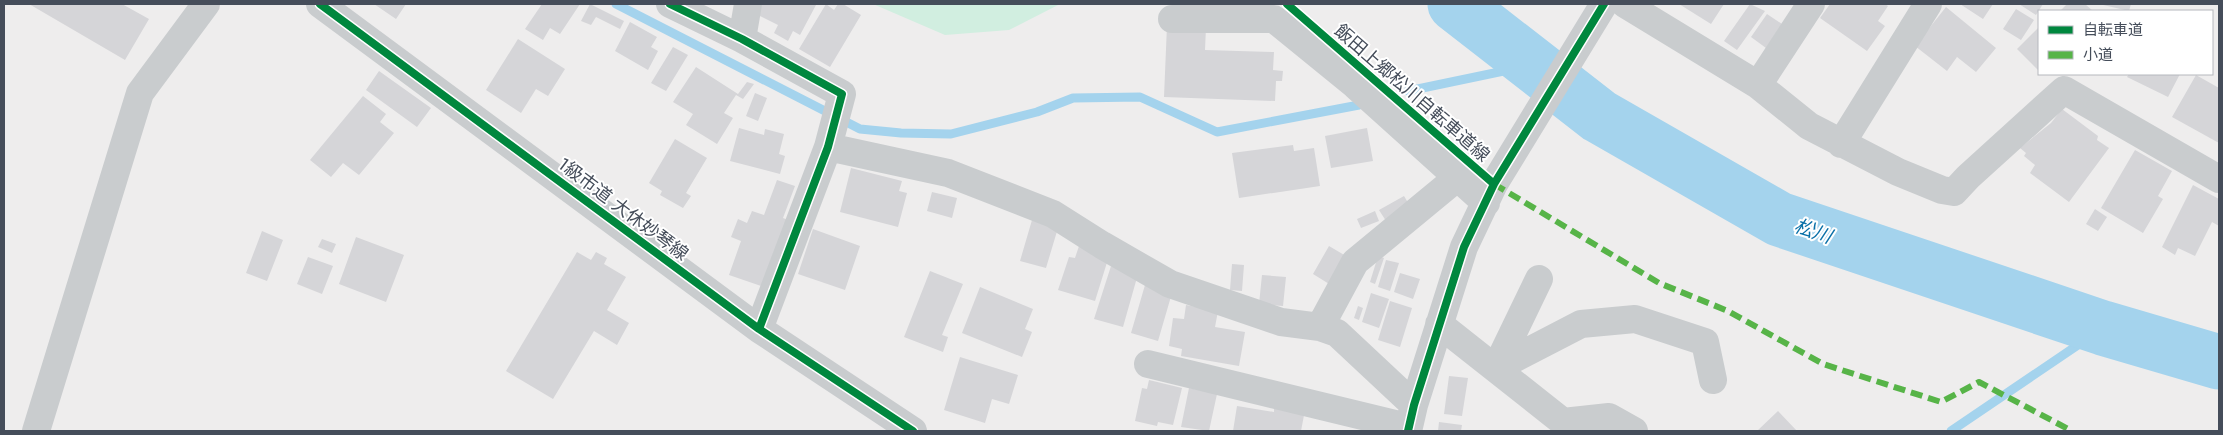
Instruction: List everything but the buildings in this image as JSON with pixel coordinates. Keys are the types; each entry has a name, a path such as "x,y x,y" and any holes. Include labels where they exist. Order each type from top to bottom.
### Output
{"street":[{"path":"36,431 140,93 206,4"},
{"name":"1級市道 大休妙琴線","path":"320,4 759,329 913,431"},
{"path":"670,4 742,39 842,94 829,142 759,329"},
{"path":"742,39 748,4"},
{"path":"1758,85 1811,4"},
{"path":"1841,144 1928,4"},
{"path":"1410,421 1464,247 1502,172 1609,6 1758,85 1809,126 1841,144 1898,172 1942,190 1954,192 1968,176 2064,90 2219,179"},
{"path":"1172,19 1274,19 1355,84 1486,203"},
{"path":"829,142 948,174 1054,214 1102,245 1170,284 1281,322 1320,327 1337,333 1410,421"},
{"path":"1320,327 1356,262 1458,177"},
{"path":"1496,368 1539,279"},
{"path":"1496,368 1581,324 1635,319 1705,342 1713,380"},
{"path":"1440,324 1496,368 1561,427 1609,417 1634,431"},
{"path":"1148,364 1410,421"}],"green space":[{"path":"873,4 1060,4 1009,30 945,35"}],"waterway":[{"path":"616,4 860,129 901,133 951,134 1037,112 1073,98 1140,97 1217,132 1359,105"},
{"name":"松川","path":"1455,4 1599,116 1779,219 2103,328 2219,362"},
{"path":"1408,91 1533,65"},
{"path":"1951,431 2103,328"}],"marked path":[{"path":"1494,184 1659,283 1728,311 1823,364 1941,402 1979,382 2072,431"}],"cycle path":[{"path":"320,4 759,329 913,431"},
{"path":"670,4 742,39 842,94 828,147 759,329"},
{"name":"飯田上郷松川自転車道線","path":"1287,4 1494,184"},
{"path":"1408,431 1414,405 1464,247 1494,184 1604,4"}]}
